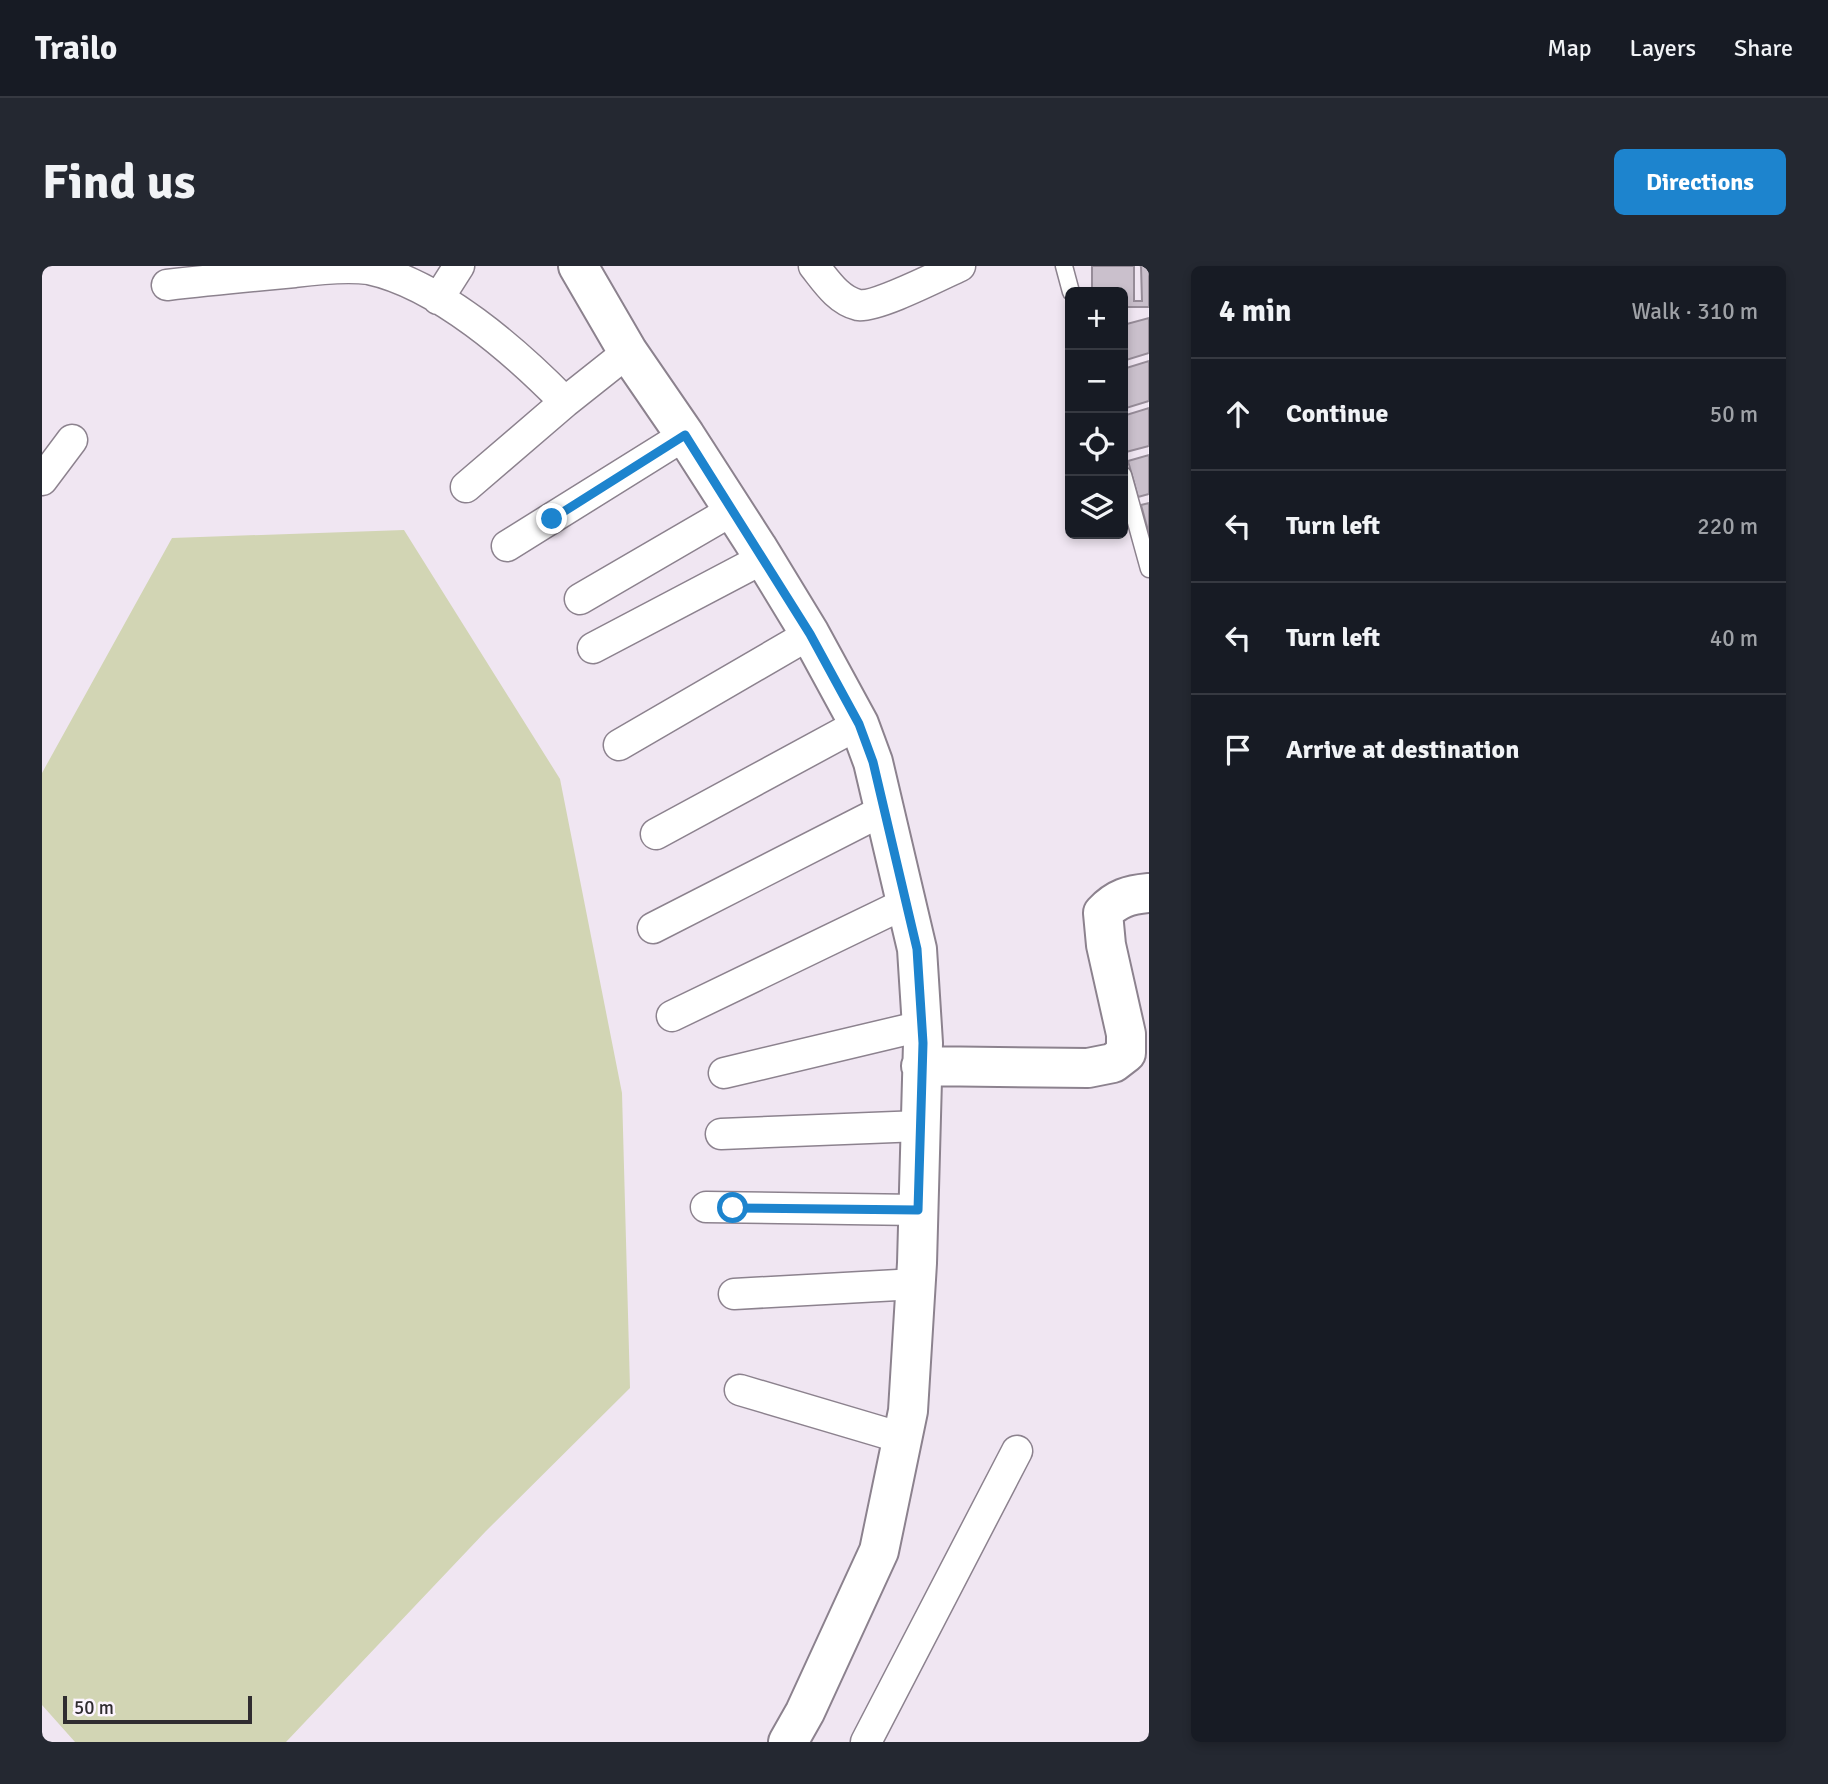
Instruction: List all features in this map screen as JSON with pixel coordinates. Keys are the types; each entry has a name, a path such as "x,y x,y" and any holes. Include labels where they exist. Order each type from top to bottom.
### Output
{"street":[{"path":"438,299 459,266"},
{"path":"579,266 628,352 764,558 810,634 859,724 873,762 917,949 922,1026 916,1284 908,1411 879,1551 789,1742"},
{"path":"814,266 836,294 860,305 885,299 960,266"},
{"path":"167,285 297,269 368,269 400,280 438,299 498,339 565,402"},
{"path":"466,487 628,352"},
{"path":"507,547 685,435"},
{"path":"42,480 72,440"},
{"path":"580,599 733,510"},
{"path":"593,648 764,558"},
{"path":"619,745 810,634"},
{"path":"656,834 859,724"},
{"path":"653,928 884,810"},
{"path":"921,1066 1088,1068 1113,1063 1126,1053 1126,1034 1106,945 1103,913 1114,901 1149,893"},
{"path":"672,1016 906,902"},
{"path":"724,1073 922,1026"},
{"path":"721,1134 920,1126"},
{"path":"706,1208 918,1210"},
{"path":"734,1294 916,1284"},
{"path":"740,1390 902,1438"},
{"path":"866,1742 1017,1451"}],"lane":[{"path":"1064,266 1070,287"},
{"path":"1123,476 1149,569"}],"green space":[{"path":"404,530 560,779 622,1093 630,1388 486,1531 286,1742 75,1742 42,1705 42,773 172,538"}],"building":[{"path":"1092,266 1134,266 1134,301 1142,301 1141,266 1149,266 1149,307 1128,307 1128,287 1092,287"},
{"path":"1149,318 1149,353 1128,359 1128,324"},
{"path":"1149,361 1149,401 1128,407 1128,367"},
{"path":"1149,408 1149,446 1128,451 1128,414"},
{"path":"1149,455 1149,494 1138,497 1128,461"},
{"path":"1149,503 1149,534 1141,505"}],"route":[{"path":"552,519 685,435 810,634 859,724 873,762 917,949 923,1043 918,1210 733,1208"}]}
